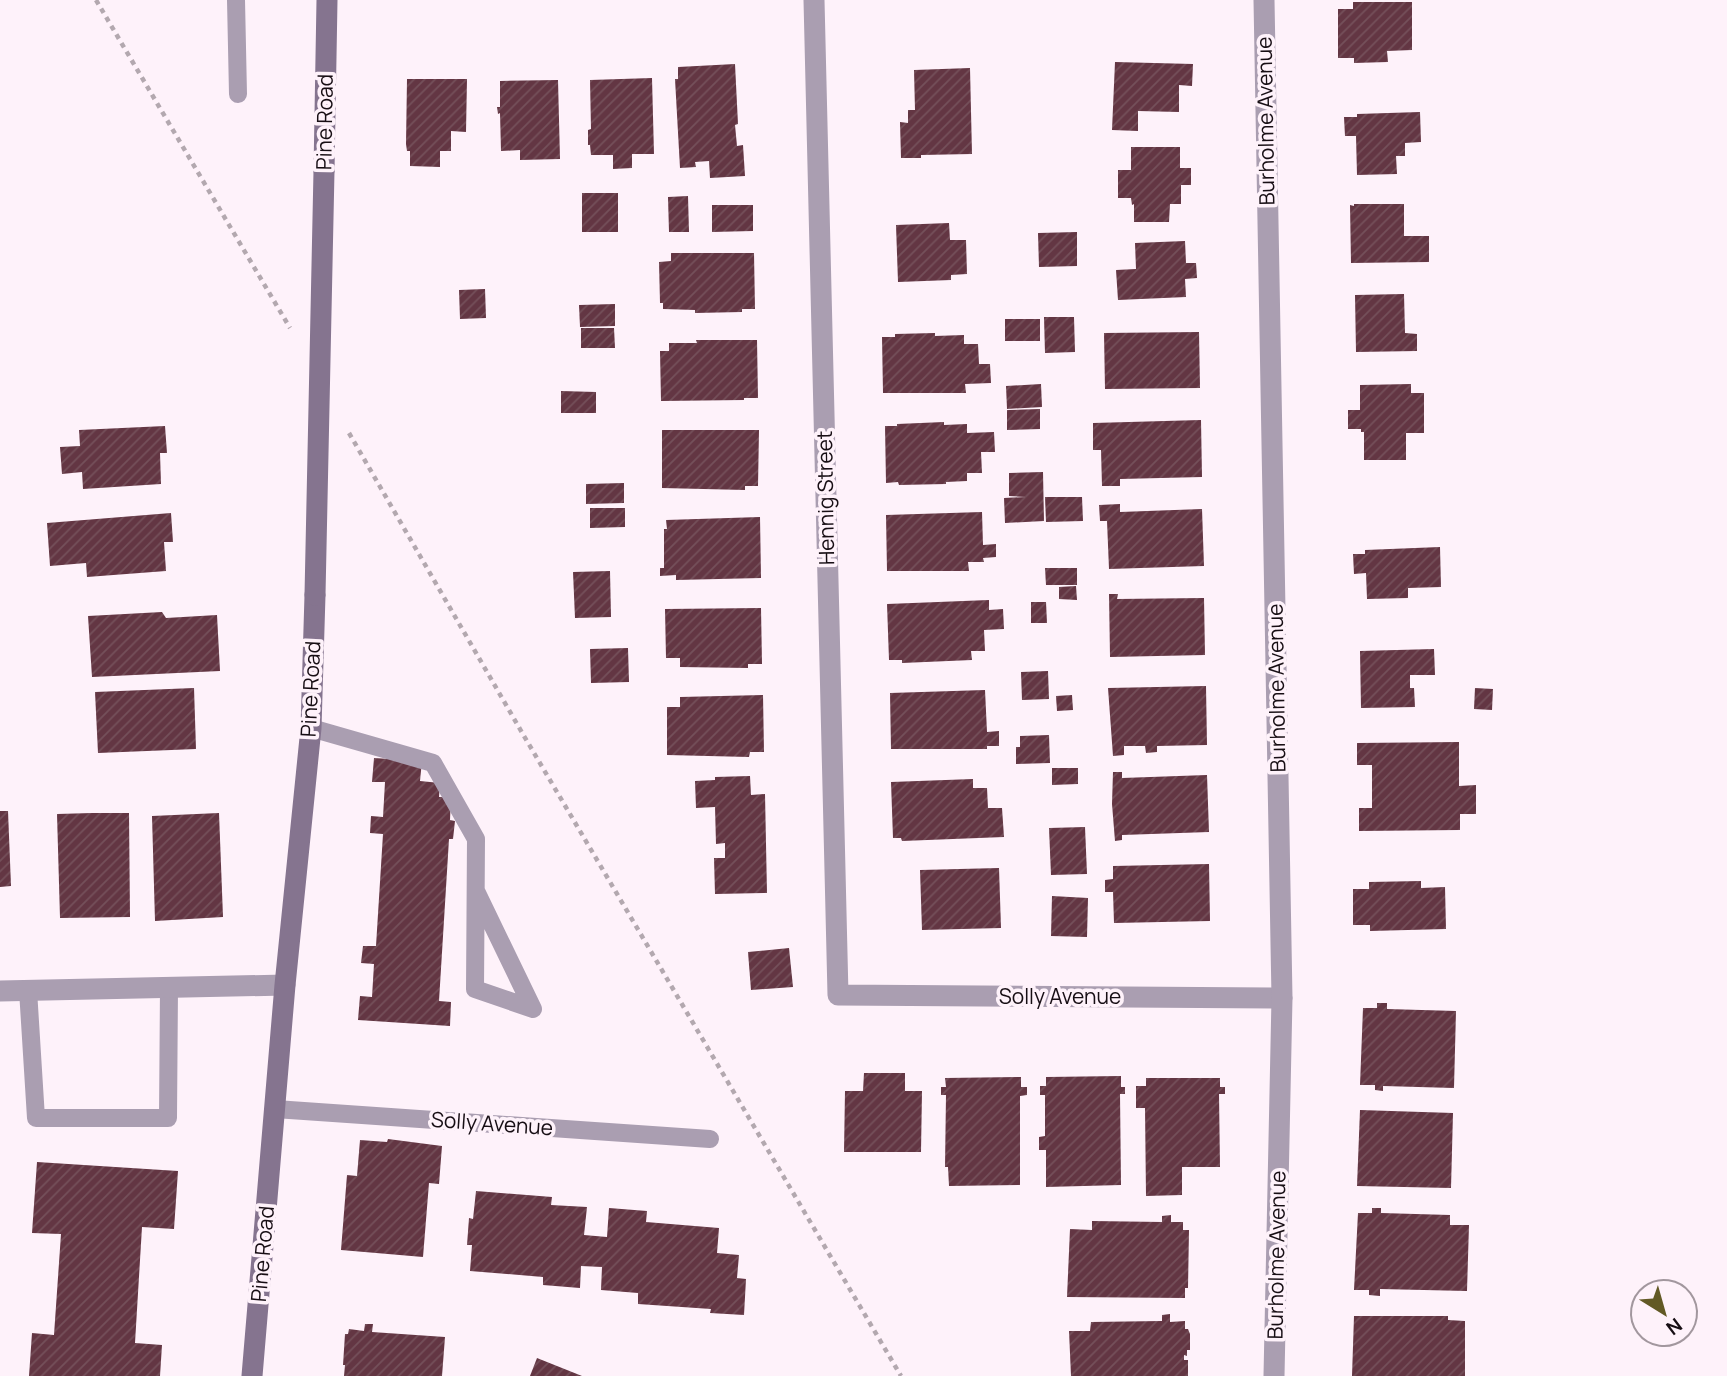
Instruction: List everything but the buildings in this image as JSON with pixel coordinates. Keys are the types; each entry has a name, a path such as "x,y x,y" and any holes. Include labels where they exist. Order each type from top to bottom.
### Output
{"street":[{"name":"Pine Road","path":"252,1376 285,985 311,728 327,0"},
{"name":"Hennig Street","path":"814,0 838,995"},
{"name":"Burholme Avenue","path":"1264,0 1282,998 1274,1376"},
{"path":"0,991 285,985"},
{"name":"Solly Avenue","path":"838,995 1282,998"}],"lane":[{"path":"236,0 238,94"},
{"path":"311,728 433,763 476,839 475,891 475,989 533,1009 475,891"},
{"path":"28,990 36,1118 169,1118 169,988"},
{"name":"Solly Avenue","path":"275,1109 710,1139"}],"path":[{"path":"96,0 290,329"},
{"path":"345,426 901,1376"}]}
